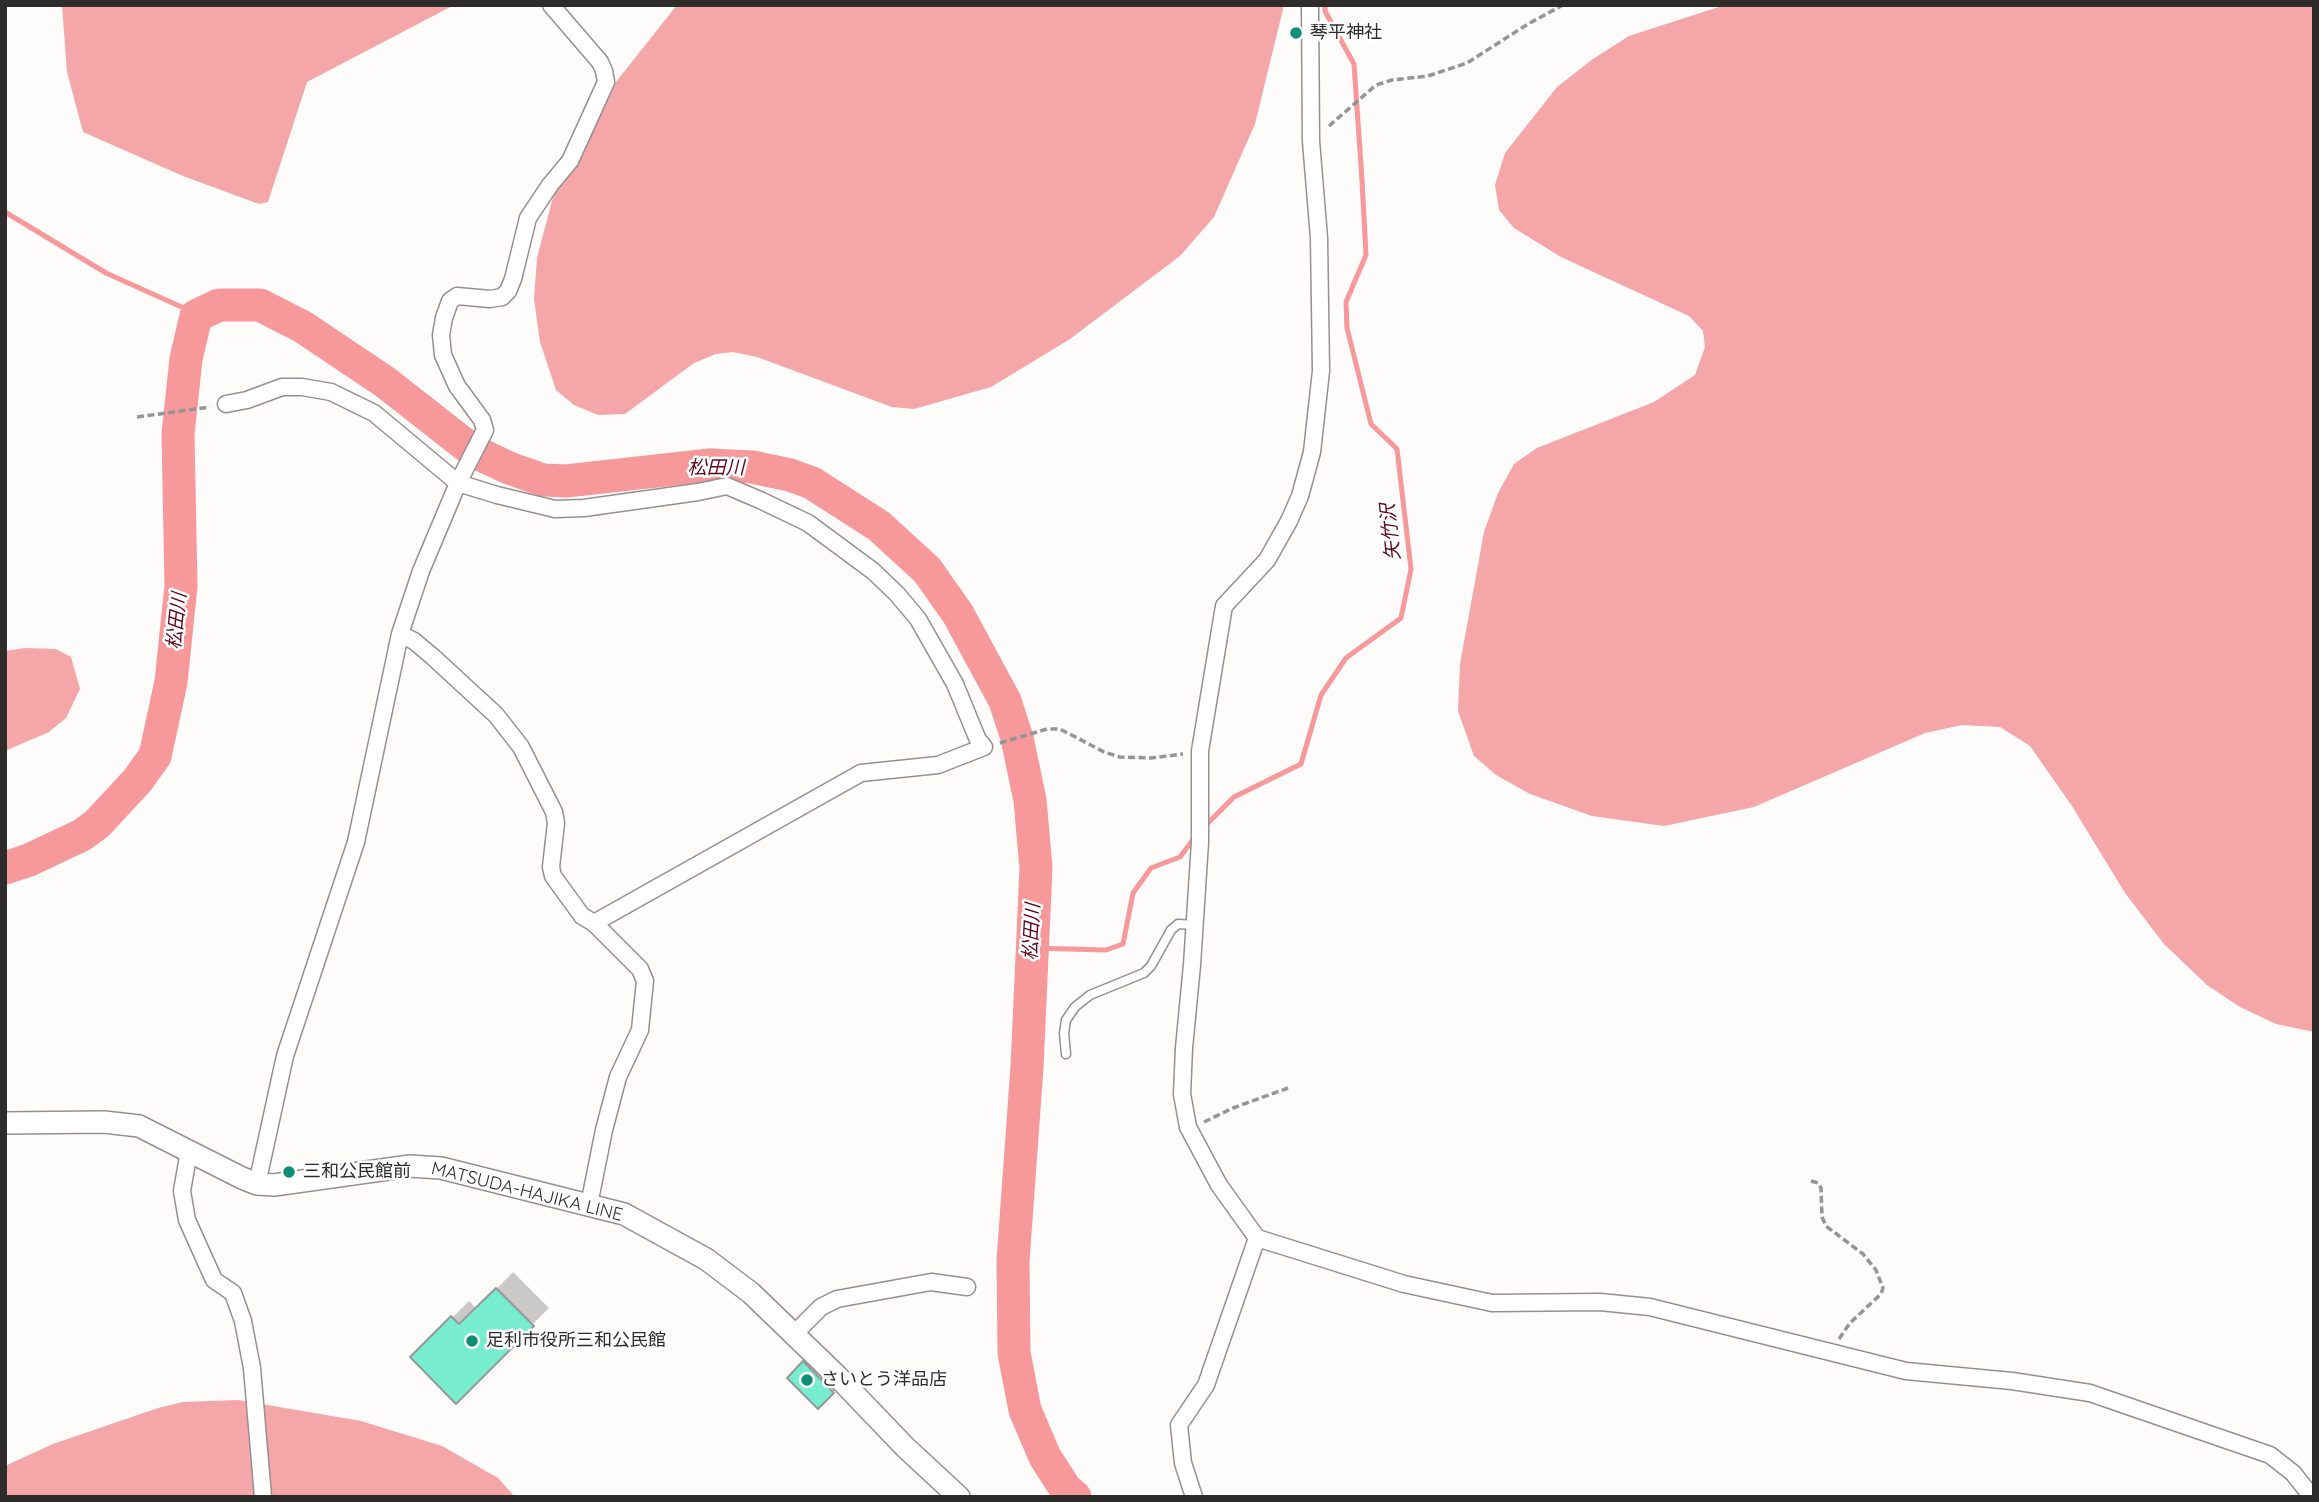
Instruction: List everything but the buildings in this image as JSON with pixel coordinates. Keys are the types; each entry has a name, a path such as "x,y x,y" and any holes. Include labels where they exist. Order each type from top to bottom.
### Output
{"main road":[{"name":"MATSUDA-HAJIKA LINE","path":"5,1123 123,1122 139,1126 257,1184 274,1185 410,1166 441,1168 624,1214 706,1259 751,1293 959,1497"}],"street":[{"path":"257,1184 285,1056 356,842 400,634 421,571 485,427 457,386 441,347 444,318 450,301 457,296 490,299 502,297 508,291 528,218 550,185 570,162 606,82 600,62 551,5"},
{"path":"1310,5 1311,141 1319,237 1321,370 1312,452 1300,496 1284,531 1267,560 1224,606 1200,751 1200,842 1182,1094 1190,1130 1219,1185 1257,1237 1353,1269 1452,1296 1492,1303 1600,1302 1650,1307 1906,1371 2012,1381 2090,1394 2270,1455 2293,1473 2312,1497"},
{"path":"226,404 247,400 282,387 331,392 374,413 459,481 497,495 555,509 584,508 727,486 808,523 873,571 918,619 955,684 978,740 984,747 938,765 861,774 594,923"},
{"path":"400,634 414,641 433,657 496,715 521,747 554,812 556,823 551,867 553,876 582,916 594,923 640,969 645,981 640,1030 618,1077 589,1205"},
{"path":"189,1150 182,1191 187,1220 214,1280 233,1293 243,1321 251,1368 263,1497"},
{"path":"1194,1497 1182,1463 1179,1425 1206,1385 1257,1237"},
{"path":"794,1334 821,1307 837,1299 931,1282 967,1287"}],"lane":[{"path":"1066,1054 1066,1020 1075,1007 1090,995 1144,973 1151,966 1171,930 1178,925 1194,925"}],"path":[{"path":"1311,141 1377,85 1392,80 1440,73 1468,63 1563,5"},
{"path":"136,417 226,404"},
{"path":"984,747 1047,729 1059,729 1104,752 1130,758 1200,751"},
{"path":"1190,1130 1233,1108 1288,1088"},
{"path":"1811,1181 1818,1183 1821,1188 1822,1217 1826,1226 1863,1254 1876,1270 1883,1288 1878,1297 1844,1331 1832,1353"}],"shaded area":[{"path":"62,5 454,5 307,82 268,202 259,204 183,176 83,132 67,72"},
{"path":"677,5 1284,5 1255,124 1214,217 1180,256 1070,339 991,387 914,409 892,407 757,357 733,352 716,354 694,363 625,414 598,415 574,405 556,390 540,342 534,299 537,258 552,201 574,146 612,87"},
{"path":"1725,5 2314,5 2314,1032 2276,1024 2240,1007 2207,985 2164,944 2125,893 2072,806 2030,746 2000,727 1962,725 1925,733 1754,807 1664,826 1592,816 1530,794 1496,775 1474,756 1458,711 1460,664 1484,532 1498,493 1514,464 1537,448 1654,402 1695,375 1705,347 1703,331 1689,316 1561,257 1514,228 1499,210 1495,185 1505,153 1557,87 1593,59 1629,36"},
{"path":"25,648 56,649 71,657 80,689 66,718 49,732 5,751 5,651"},
{"path":"238,1400 361,1421 442,1446 498,1478 515,1497 5,1497 5,1466 53,1444 183,1402"}],"waterway":[{"name":"矢竹沢","path":"1204,827 1234,797 1301,764 1321,695 1346,658 1401,618 1411,569 1397,449 1371,424 1347,328 1346,302 1366,255 1362,180 1354,64 1325,11 1325,5"},
{"path":"5,212 106,273 196,316"},
{"name":"松田川","path":"5,868 29,860 82,835 97,824 137,781 155,756 171,682 181,586 178,434 186,359 196,316 219,305 260,305 303,327 385,382 473,451 543,480 566,481 710,465 752,467 812,483 879,526 927,570 958,614 1005,701 1017,738 1030,800 1036,868 1027,1067 1013,1261 1014,1353 1025,1410 1045,1457 1065,1488 1075,1497"},
{"name":"矢竹沢","path":"1032,948 1106,950 1123,944 1133,893 1151,868 1180,857 1195,837"}],"place":[{"name":"琴平神社","path":"1296,33"},
{"name":"三和公民館前","path":"289,1172"},
{"name":"足利市役所三和公民館","path":"472,1341"},
{"name":"さいとう洋品店","path":"807,1380"}]}
